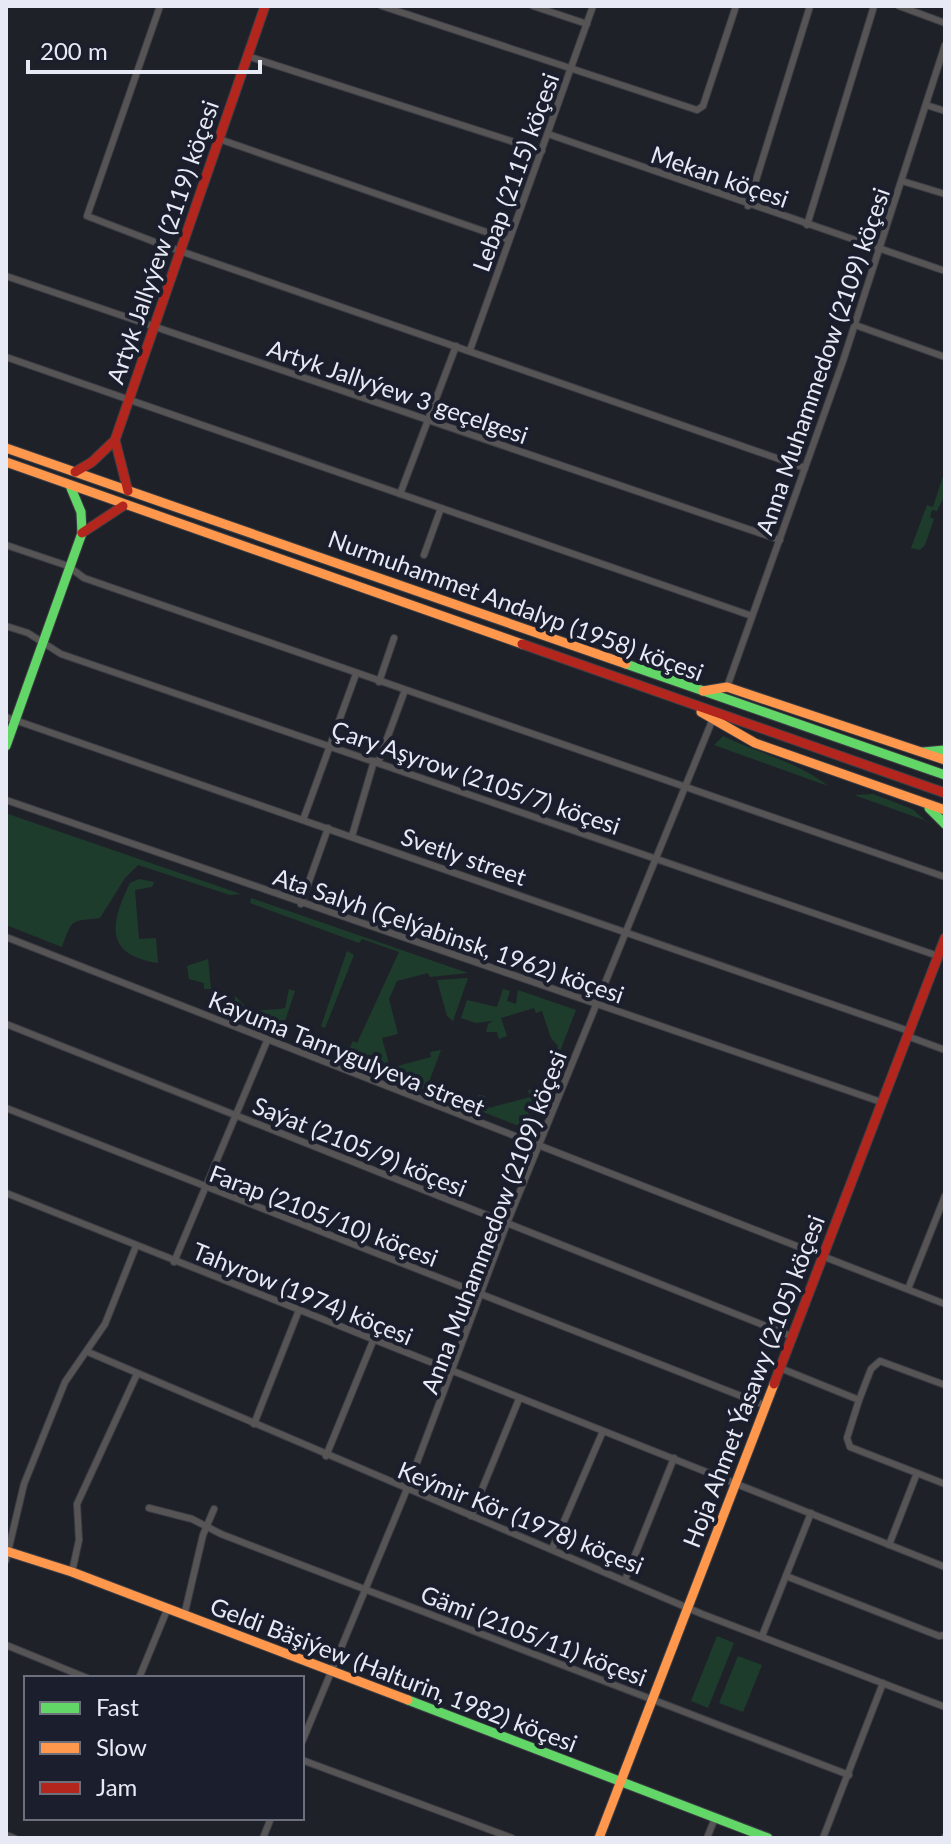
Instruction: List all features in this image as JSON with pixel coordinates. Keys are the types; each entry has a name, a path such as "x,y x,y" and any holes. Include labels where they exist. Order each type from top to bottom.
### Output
{"street":[{"path":"160,6 87,216 805,468"},
{"name":"Artyk Jallyýew (2119) köçesi","path":"115,440 265,6"},
{"path":"382,6 701,109 736,6"},
{"path":"533,6 587,24"},
{"name":"Lebap (2115) köçesi","path":"470,350 593,6"},
{"path":"748,206 810,6"},
{"path":"807,225 874,6"},
{"path":"899,6 945,23"},
{"name":"Anna Muhammedow (2109) köçesi","path":"727,687 855,325 945,45"},
{"path":"247,56 542,151"},
{"path":"926,105 945,111"},
{"name":"Mekan köçesi","path":"548,134 748,206 945,271"},
{"path":"219,139 509,240"},
{"path":"902,181 945,194"},
{"name":"Artyk Jallyýew 3 geçelgesi","path":"6,276 780,540"},
{"path":"855,325 945,357"},
{"path":"400,494 456,346"},
{"path":"6,357 752,616"},
{"path":"75,472 92,462 115,440 128,491"},
{"name":"Nurmuhammet Andalyp (1958) köçesi","path":"6,448 945,775"},
{"name":"Nurmuhammet Andalyp (1958) köçesi","path":"6,462 71,488 697,707 713,718 945,793"},
{"path":"6,746 10,719 44,644 68,566 82,533 81,512 71,488"},
{"path":"82,533 123,506"},
{"path":"424,555 441,508"},
{"path":"6,545 68,566 84,578 684,789 945,877"},
{"name":"Çary Aşyrow (2105/7) köçesi","path":"6,626 28,633 61,654 938,956"},
{"path":"379,682 394,638"},
{"path":"303,820 356,674"},
{"path":"700,692 727,687 945,760"},
{"path":"352,836 376,762 405,690"},
{"path":"743,707 765,700"},
{"path":"765,700 778,719"},
{"path":"713,718 755,743 945,810"},
{"name":"Anna Muhammedow (2109) köçesi","path":"304,1737 407,1489 507,1223 713,718"},
{"name":"Svetly street","path":"10,719 626,931 908,1033 945,1050"},
{"path":"916,752 945,750"},
{"name":"Ata Salyh (Çelýabinsk, 1962) köçesi","path":"6,800 881,1102"},
{"path":"921,802 945,824"},
{"path":"301,904 328,828"},
{"name":"Kayuma Tanrygulyeva street","path":"6,937 945,1304"},
{"name":"Hoja Ahmet Ýasawy (2105) köçesi","path":"599,1838 945,938"},
{"name":"Saýat (2105/9) köçesi","path":"6,1024 791,1336"},
{"path":"174,1262 267,1041"},
{"name":"Farap (2105/10) köçesi","path":"6,1108 206,1189 764,1405"},
{"name":"Tahyrow (1974) köçesi","path":"6,1193 945,1567"},
{"path":"908,1289 942,1216 945,1196"},
{"path":"7,1555 17,1507 31,1464 65,1382 105,1324 136,1246"},
{"path":"254,1424 299,1310"},
{"path":"326,1456 373,1341"},
{"name":"Keýmir Kör (1978) köçesi","path":"88,1352 326,1456 625,1580 945,1707"},
{"path":"945,1385 880,1361 871,1369 848,1433 850,1447 945,1484"},
{"path":"780,1368 859,1400"},
{"path":"72,1572 79,1540 77,1504 137,1374"},
{"path":"471,1516 519,1399"},
{"path":"552,1549 603,1431"},
{"path":"625,1580 674,1458"},
{"path":"889,1545 917,1473"},
{"name":"Gämi (2105/11) köçesi","path":"149,1508 192,1519 366,1590 849,1775"},
{"path":"184,1616 206,1527 214,1509"},
{"path":"762,1636 811,1513"},
{"name":"Geldi Bäşiýew (Halturin, 1982) köçesi","path":"7,1555 72,1572 768,1838"},
{"path":"786,1576 945,1635"},
{"path":"140,1676 167,1610"},
{"path":"6,1645 82,1676"},
{"path":"823,1838 883,1683"},
{"path":"304,1761 512,1838"},
{"path":"707,1838 715,1818"},
{"path":"6,1835 14,1838"}],"green space":[{"path":"945,470 945,494 937,511 932,510 930,517 934,519 925,545 920,550 911,548 927,505 933,507"},
{"path":"723,736 792,765 828,786 714,745"},
{"path":"873,794 912,809 934,828 924,820 854,795"},
{"path":"8,814 241,894 230,895 138,865 125,878 100,918 71,925 62,947 6,925"},
{"path":"139,879 154,882 152,887 135,890 139,939 156,938 158,963 128,953 116,935 123,897 130,883"},
{"path":"251,898 468,973 430,977 428,973 397,981 389,999 398,1034 382,1038 390,1068 431,1057 430,1052 441,1050 426,1090 326,1051 338,1042 348,1051 353,1041 357,1043 399,952 362,939 359,943 250,903"},
{"path":"347,951 354,955 325,1028 321,1026"},
{"path":"208,959 211,989 204,989 204,983 189,979 187,966"},
{"path":"468,978 453,1021 447,1016 437,980"},
{"path":"289,989 295,991 283,1027 234,1015 235,996 250,1011 280,1009 285,1008"},
{"path":"503,989 510,991 507,1001 516,1004 518,990 576,1010 555,1064 558,1046 551,1038 542,1011 536,1013 534,1008 501,1018 507,1036 499,1039 497,1032 486,1032 488,1024 493,1021 476,1023 461,1018 467,1000 497,1007"},
{"path":"535,1089 528,1113 534,1117 529,1130 473,1108 479,1095 485,1096 489,1108 530,1097 528,1090"},
{"path":"717,1636 734,1643 708,1708 691,1701"},
{"path":"738,1656 762,1665 743,1712 719,1703"}],"traffic: fast":[{"path":"6,746 82,533 81,512 71,488"},
{"path":"626,664 945,775"},
{"path":"923,752 945,750"},
{"path":"929,808 945,824"},
{"path":"408,1700 768,1838"}],"traffic: slow":[{"path":"6,448 626,664"},
{"path":"6,462 522,644"},
{"path":"703,691 727,687 945,760"},
{"path":"701,712 755,743 945,810"},
{"path":"599,1838 774,1384"},
{"path":"6,1551 72,1572 408,1700"}],"traffic: jam":[{"path":"128,491 115,440 265,6"},
{"path":"75,472 92,462 115,440"},
{"path":"82,533 123,506"},
{"path":"522,644 945,793"},
{"path":"774,1384 945,938"}]}
